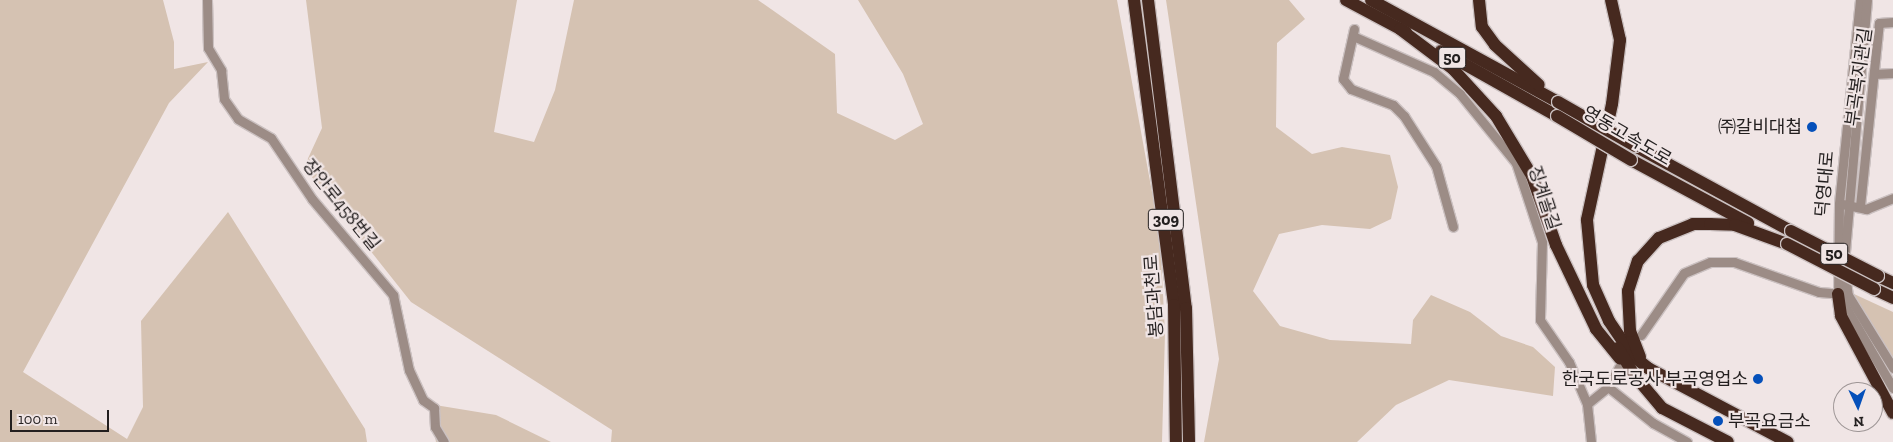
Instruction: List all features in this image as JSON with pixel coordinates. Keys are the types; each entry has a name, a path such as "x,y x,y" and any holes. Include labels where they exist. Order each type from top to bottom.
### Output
{"highway":[{"name":"봉담과천로","path":"1134,0 1173,296 1176,442"},
{"name":"봉담과천로","path":"1148,0 1186,308 1188,442"},
{"name":"영동고속도로","path":"1346,0 1557,116 1631,160 1787,244 1876,283 1893,283"},
{"name":"영동고속도로","path":"1371,0 1790,231 1876,283 1893,298"},
{"path":"1479,0 1482,27 1495,45 1558,102"},
{"path":"1605,0 1611,15 1612,60 1580,220 1588,289 1634,376"},
{"path":"1611,0 1617,13 1618,61 1587,220 1588,254 1593,285 1609,321 1632,355 1648,368 1788,442"},
{"path":"1400,29 1453,69 1496,116 1532,176 1560,253 1596,329 1662,408 1728,442"},
{"path":"1648,368 1636,350 1627,316 1632,274 1646,250 1674,230 1710,224 1735,225 1787,244"},
{"path":"1843,294 1841,316 1893,413"}],"street":[{"name":"장안로458번길","path":"206,0 208,48 222,70 224,99 238,119 272,138 312,199 393,295 409,370 423,400 434,408 435,426 444,442"},
{"name":"덕영대로","path":"1843,294 1843,204 1860,0"},
{"name":"덕영대로","path":"1843,204 1867,0"},
{"name":"부곡복지관길","path":"1860,206 1879,23 1893,22"},
{"name":"징계골길","path":"1453,227 1436,166 1404,116 1393,105 1351,89 1343,79 1353,32 1434,72 1460,94 1516,163 1542,242 1540,320 1569,362 1587,404 1591,442"},
{"path":"1874,74 1893,73"},
{"path":"1843,204 1860,206 1866,209 1893,198"},
{"path":"1642,335 1684,272 1710,262 1734,262 1819,292 1843,294"},
{"path":"1843,294 1893,368"},
{"path":"1843,294 1893,388"},
{"path":"1587,404 1608,387 1619,367"},
{"path":"1608,387 1684,441"}],"shaded area":[{"path":"0,0 163,0 174,42 174,69 208,62 169,103 23,372 127,439 143,407 141,321 228,212 365,429 367,442 0,442"},
{"path":"306,0 517,0 494,132 534,142 555,90 574,0 758,0 835,54 837,113 895,140 923,124 903,74 858,0 1117,0 1160,236 1165,333 1162,442 611,442 612,430 411,302 304,167 322,128"},
{"path":"1166,0 1289,0 1305,19 1277,43 1276,127 1312,154 1342,147 1390,155 1398,187 1391,219 1370,229 1322,225 1279,234 1253,291 1280,326 1330,340 1411,344 1413,320 1431,295 1470,312 1501,336 1533,347 1555,367 1553,396 1449,380 1396,405 1357,442 1204,442 1219,359"},
{"path":"1854,294 1893,312 1893,363"},
{"path":"429,404 496,415 551,442 436,442"}],"place":[{"name":"㈜갈비대첩","path":"1812,127"},
{"name":"한국도로공사 부곡영업소","path":"1758,379"},
{"name":"부곡요금소","path":"1718,421"}]}
